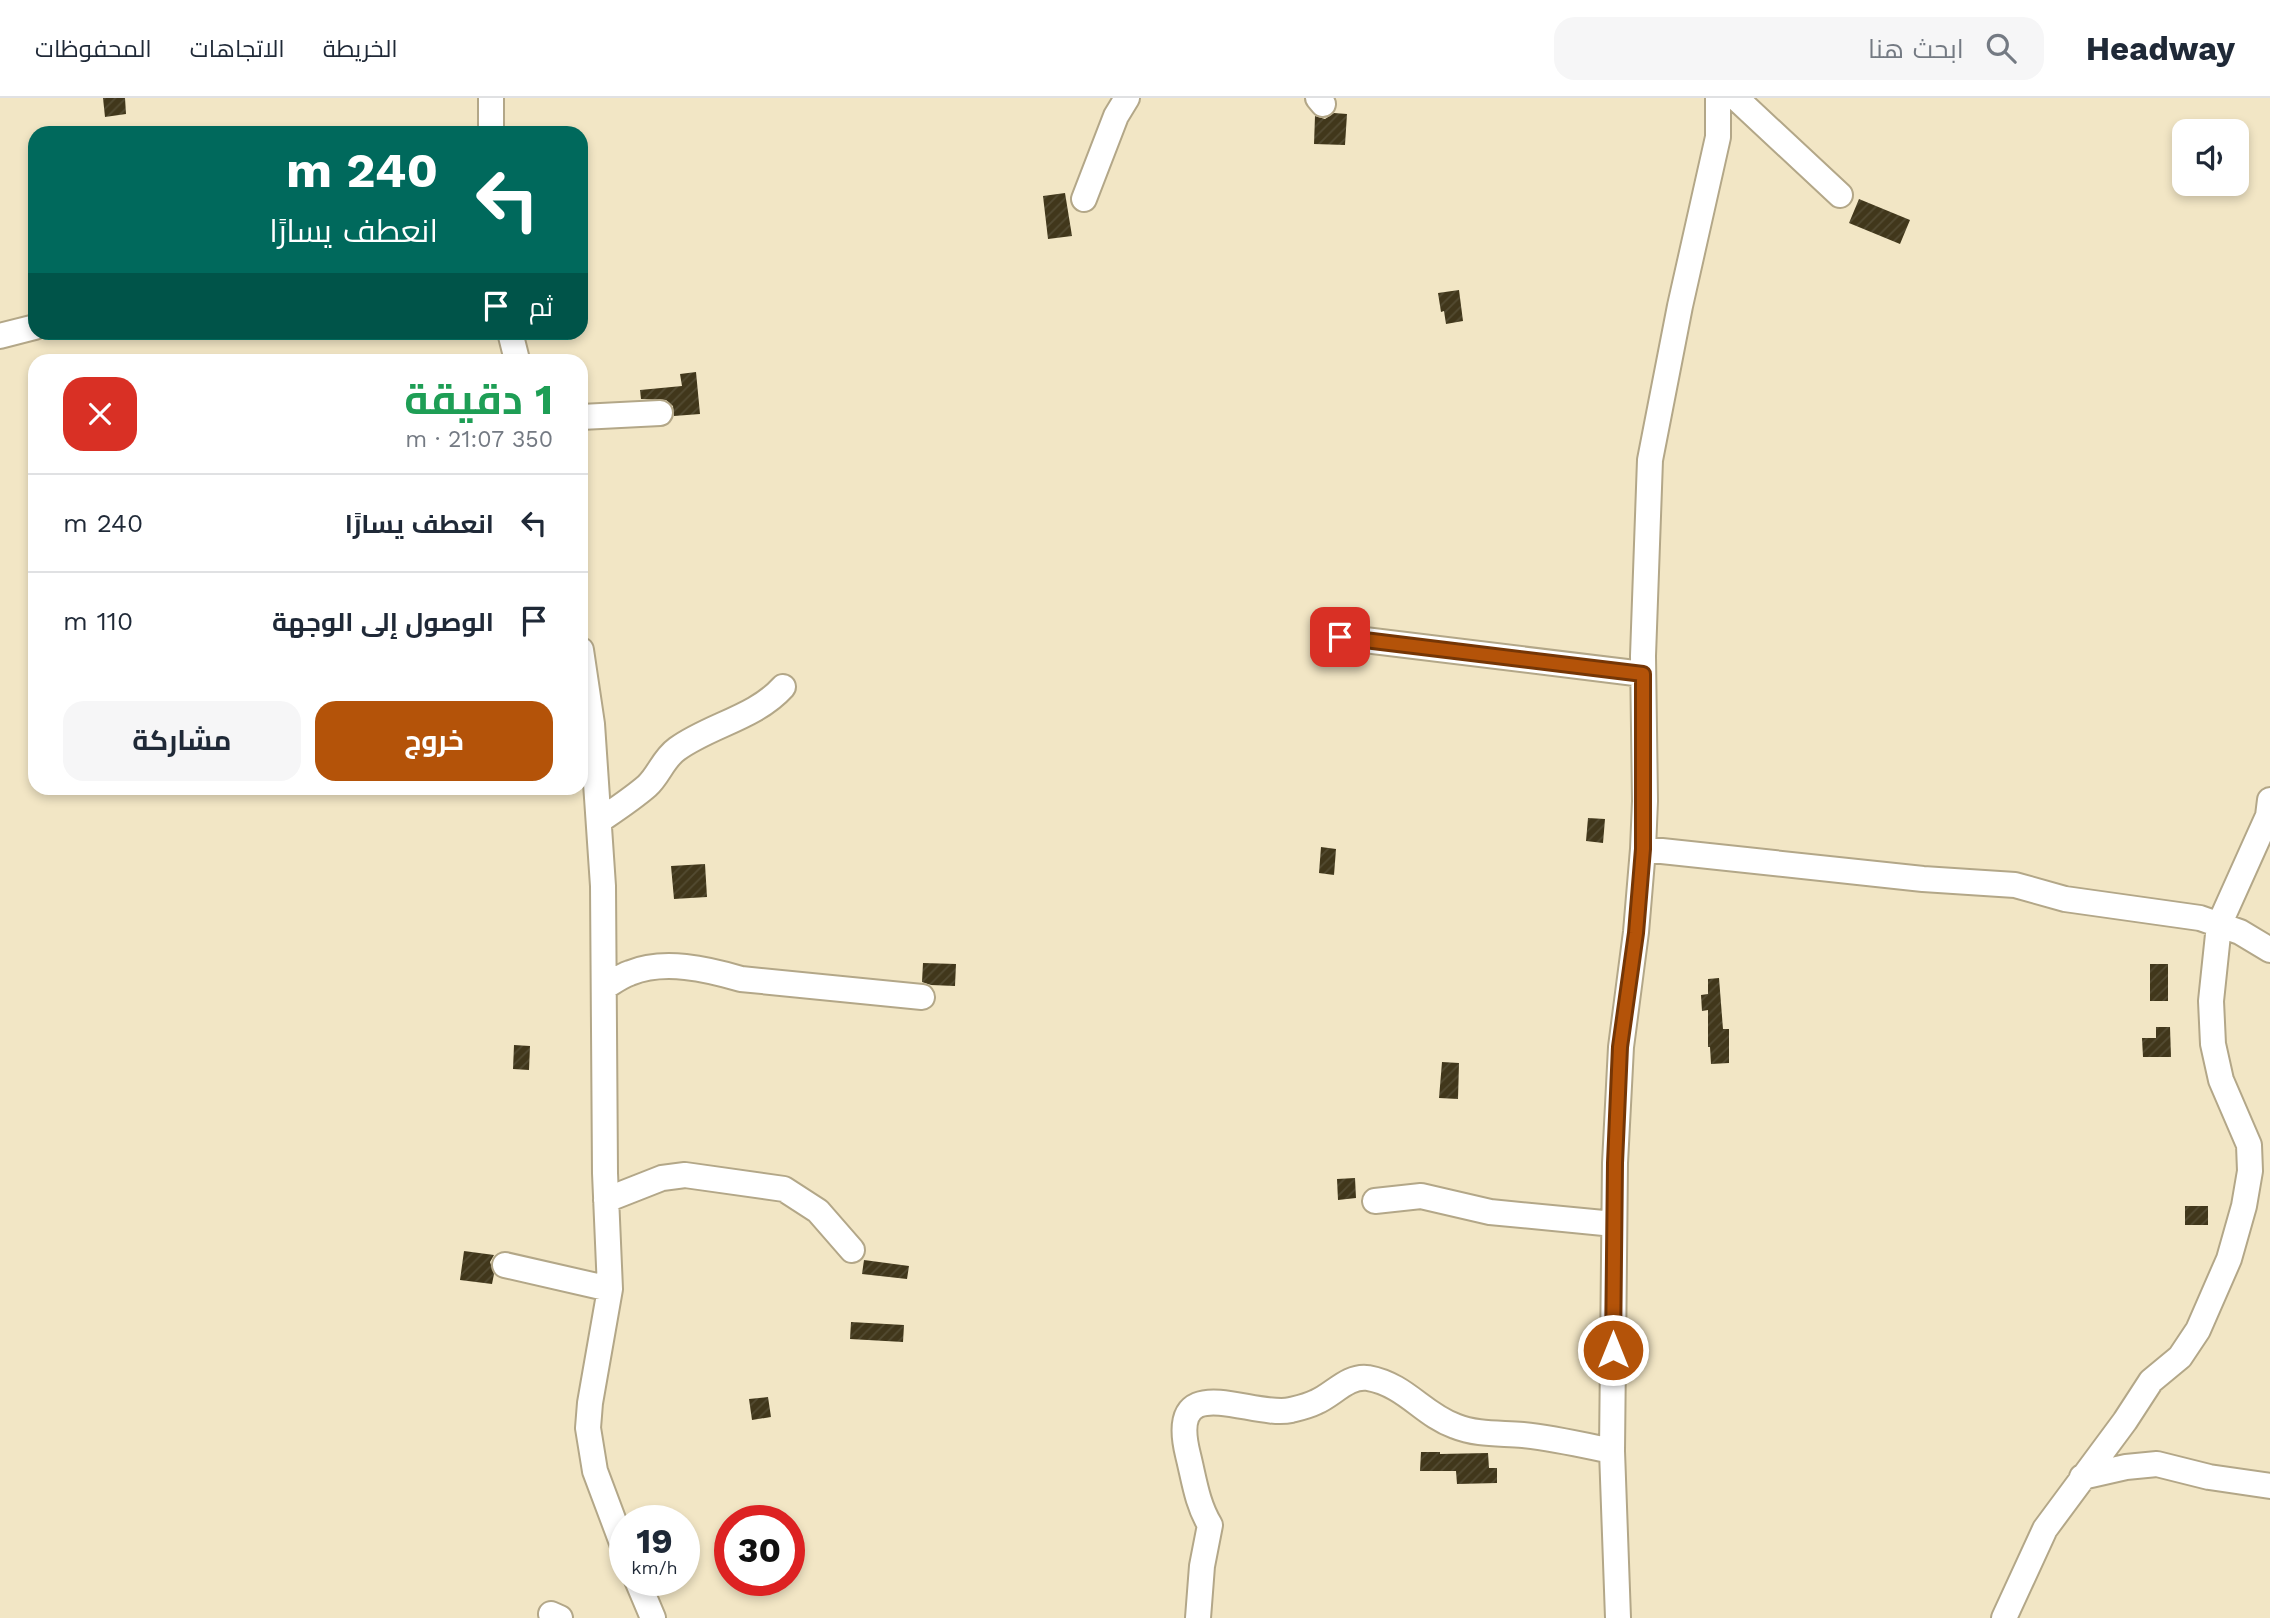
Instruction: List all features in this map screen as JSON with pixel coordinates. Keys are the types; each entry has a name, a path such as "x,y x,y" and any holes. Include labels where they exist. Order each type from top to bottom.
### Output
{"street":[{"path":"491,98 491,126"},
{"path":"1084,199 1116,116 1127,98"},
{"path":"1618,1618 1612,1451 1614,1224 1620,1047 1636,933 1643,849 1643,674 1650,460 1680,306 1718,137 1718,98"},
{"path":"1736,98 1840,195"},
{"path":"0,336 28,329"},
{"path":"588,417 660,413"},
{"path":"1340,637 1643,674"},
{"path":"599,821 649,784 671,753 695,737 764,705 783,687"},
{"path":"588,697 603,886 606,1200 610,1289 588,1428 595,1471 609,1508"},
{"path":"2004,1618 2045,1529 2125,1421 2151,1381 2180,1357 2198,1330 2229,1259 2244,1206 2250,1171 2249,1145 2221,1080 2213,1044 2211,1001 2219,925 2268,816 2270,800"},
{"path":"1643,849 1923,879 2015,885 2065,899 2200,918 2241,932 2270,950"},
{"path":"605,987 631,972 664,965 716,972 741,979 922,997"},
{"path":"606,1200 662,1178 685,1175 784,1189 818,1210 852,1251"},
{"path":"1375,1201 1421,1196 1490,1212 1614,1224"},
{"path":"505,1265 610,1289"},
{"path":"1198,1618 1202,1566 1210,1525 1202,1512 1185,1442 1185,1426 1190,1413 1200,1404 1217,1401 1284,1412 1317,1402 1350,1381 1370,1378 1402,1390 1433,1415 1469,1431 1525,1436 1612,1451"},
{"path":"2082,1477 2157,1464 2209,1477 2270,1486"},
{"path":"644,1596 653,1618"}],"building":[{"path":"103,98 125,98 126,114 105,117"},
{"path":"1334,113 1347,114 1345,145 1314,144 1315,116 1325,119"},
{"path":"1065,193 1072,236 1048,239 1043,196"},
{"path":"1859,199 1910,220 1900,244 1849,223"},
{"path":"1459,290 1463,321 1446,324 1438,293"},
{"path":"696,372 700,414 674,416 673,406 666,400 641,399 640,390 682,386 680,374"},
{"path":"1588,818 1605,819 1603,843 1586,841"},
{"path":"1321,847 1336,849 1334,875 1319,873"},
{"path":"705,864 707,897 674,899 671,866"},
{"path":"923,963 956,964 955,986 922,982"},
{"path":"2150,964 2168,964 2168,1001 2150,1001"},
{"path":"1719,978 1723,1029 1729,1029 1729,1063 1711,1064 1708,1010 1702,1011 1701,995 1708,994 1708,979"},
{"path":"2156,1027 2170,1027 2171,1057 2143,1057 2142,1038 2156,1038"},
{"path":"514,1045 530,1046 529,1070 513,1069"},
{"path":"1442,1062 1459,1063 1458,1099 1439,1098"},
{"path":"1355,1178 1356,1198 1338,1200 1337,1179"},
{"path":"2185,1206 2208,1206 2208,1225 2185,1225"},
{"path":"464,1251 494,1255 490,1262 494,1274 492,1284 460,1280"},
{"path":"864,1260 909,1266 907,1279 862,1274"},
{"path":"851,1322 904,1325 903,1342 850,1339"},
{"path":"768,1397 771,1417 752,1420 749,1399"},
{"path":"1421,1452 1488,1453 1489,1468 1497,1468 1497,1483 1457,1484 1456,1471 1420,1471"}],"route":[{"path":"1340,637 1643,674 1643,849 1636,933 1620,1047 1615,1163 1613,1350"}]}
